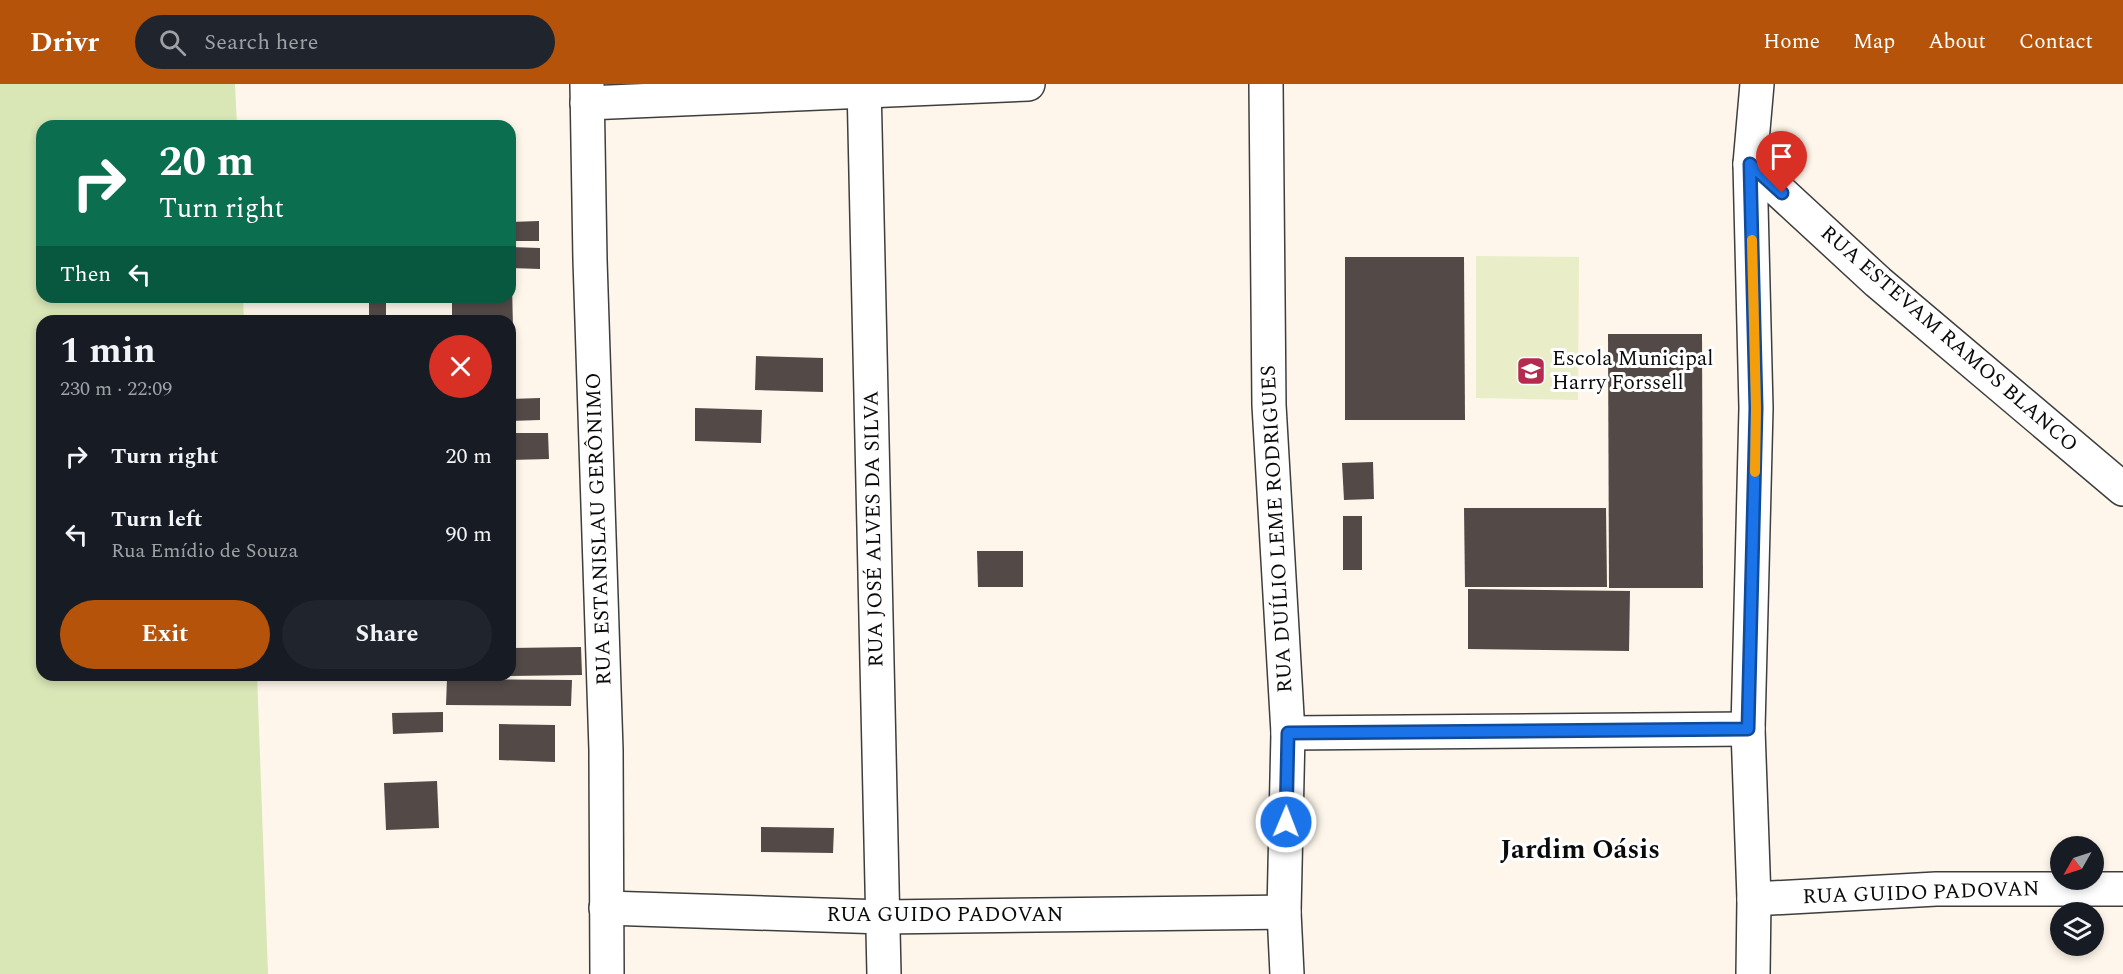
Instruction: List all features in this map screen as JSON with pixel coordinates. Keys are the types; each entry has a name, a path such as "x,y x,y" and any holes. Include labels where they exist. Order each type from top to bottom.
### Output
{"street":[{"path":"587,94 1028,84"},
{"name":"RUA DUÍLIO LEME RODRIGUES","path":"1266,84 1269,405 1288,733 1284,912 1287,974"},
{"path":"1754,974 1754,899 1748,729 1756,408 1750,164 1756,84"},
{"name":"RUA JOSÉ ALVES DA SILVA","path":"864,87 884,974"},
{"name":"RUA ESTANISLAU GERÔNIMO","path":"587,94 590,271 606,750 607,974"},
{"name":"RUA ESTEVAM RAMOS BLANCO","path":"1750,164 1878,282 2123,489"},
{"path":"1288,733 1748,729"},
{"name":"RUA GUIDO PADOVAN","path":"1754,899 1936,889 2123,889"},
{"name":"RUA GUIDO PADOVAN","path":"606,908 884,917 1284,912"}],"green space":[{"path":"0,84 235,84 237,120 36,120 36,303 243,303 244,315 36,315 36,681 257,681 268,974 0,974"},
{"path":"1476,256 1579,257 1578,400 1476,398"}],"building":[{"path":"539,221 539,241 516,241 516,222"},
{"path":"516,247 540,248 540,269 516,268"},
{"path":"1345,257 1464,257 1465,420 1345,420"},
{"path":"369,303 386,303 386,315 369,315"},
{"path":"452,303 512,303 513,315 452,315"},
{"path":"1608,334 1702,334 1703,588 1609,588"},
{"path":"756,356 823,358 823,392 755,390"},
{"path":"540,398 540,420 516,421 516,399"},
{"path":"695,408 762,410 761,443 695,441"},
{"path":"516,433 548,433 549,459 516,460"},
{"path":"1373,462 1374,499 1344,500 1342,463"},
{"path":"1464,508 1606,508 1607,587 1465,587"},
{"path":"1343,516 1362,516 1362,570 1343,570"},
{"path":"977,551 1023,551 1023,587 978,587"},
{"path":"1468,589 1630,591 1629,651 1468,649"},
{"path":"581,647 582,675 516,676 516,648"},
{"path":"572,680 571,706 446,705 447,681"},
{"path":"443,712 443,732 393,734 392,713"},
{"path":"499,724 555,725 555,762 499,760"},
{"path":"437,781 439,828 386,830 384,783"},
{"path":"761,827 834,828 833,853 761,852"}],"slow traffic":[{"path":"1752,240 1756,408 1755,472"}],"place":[{"name":"Escola Municipal Harry Forssell","path":"1531,371"}],"district":[{"name":"Jardim Oásis","path":"1580,850"}],"route":[{"path":"1286,822 1288,733 1748,729 1756,408 1750,164 1782,193"}]}
